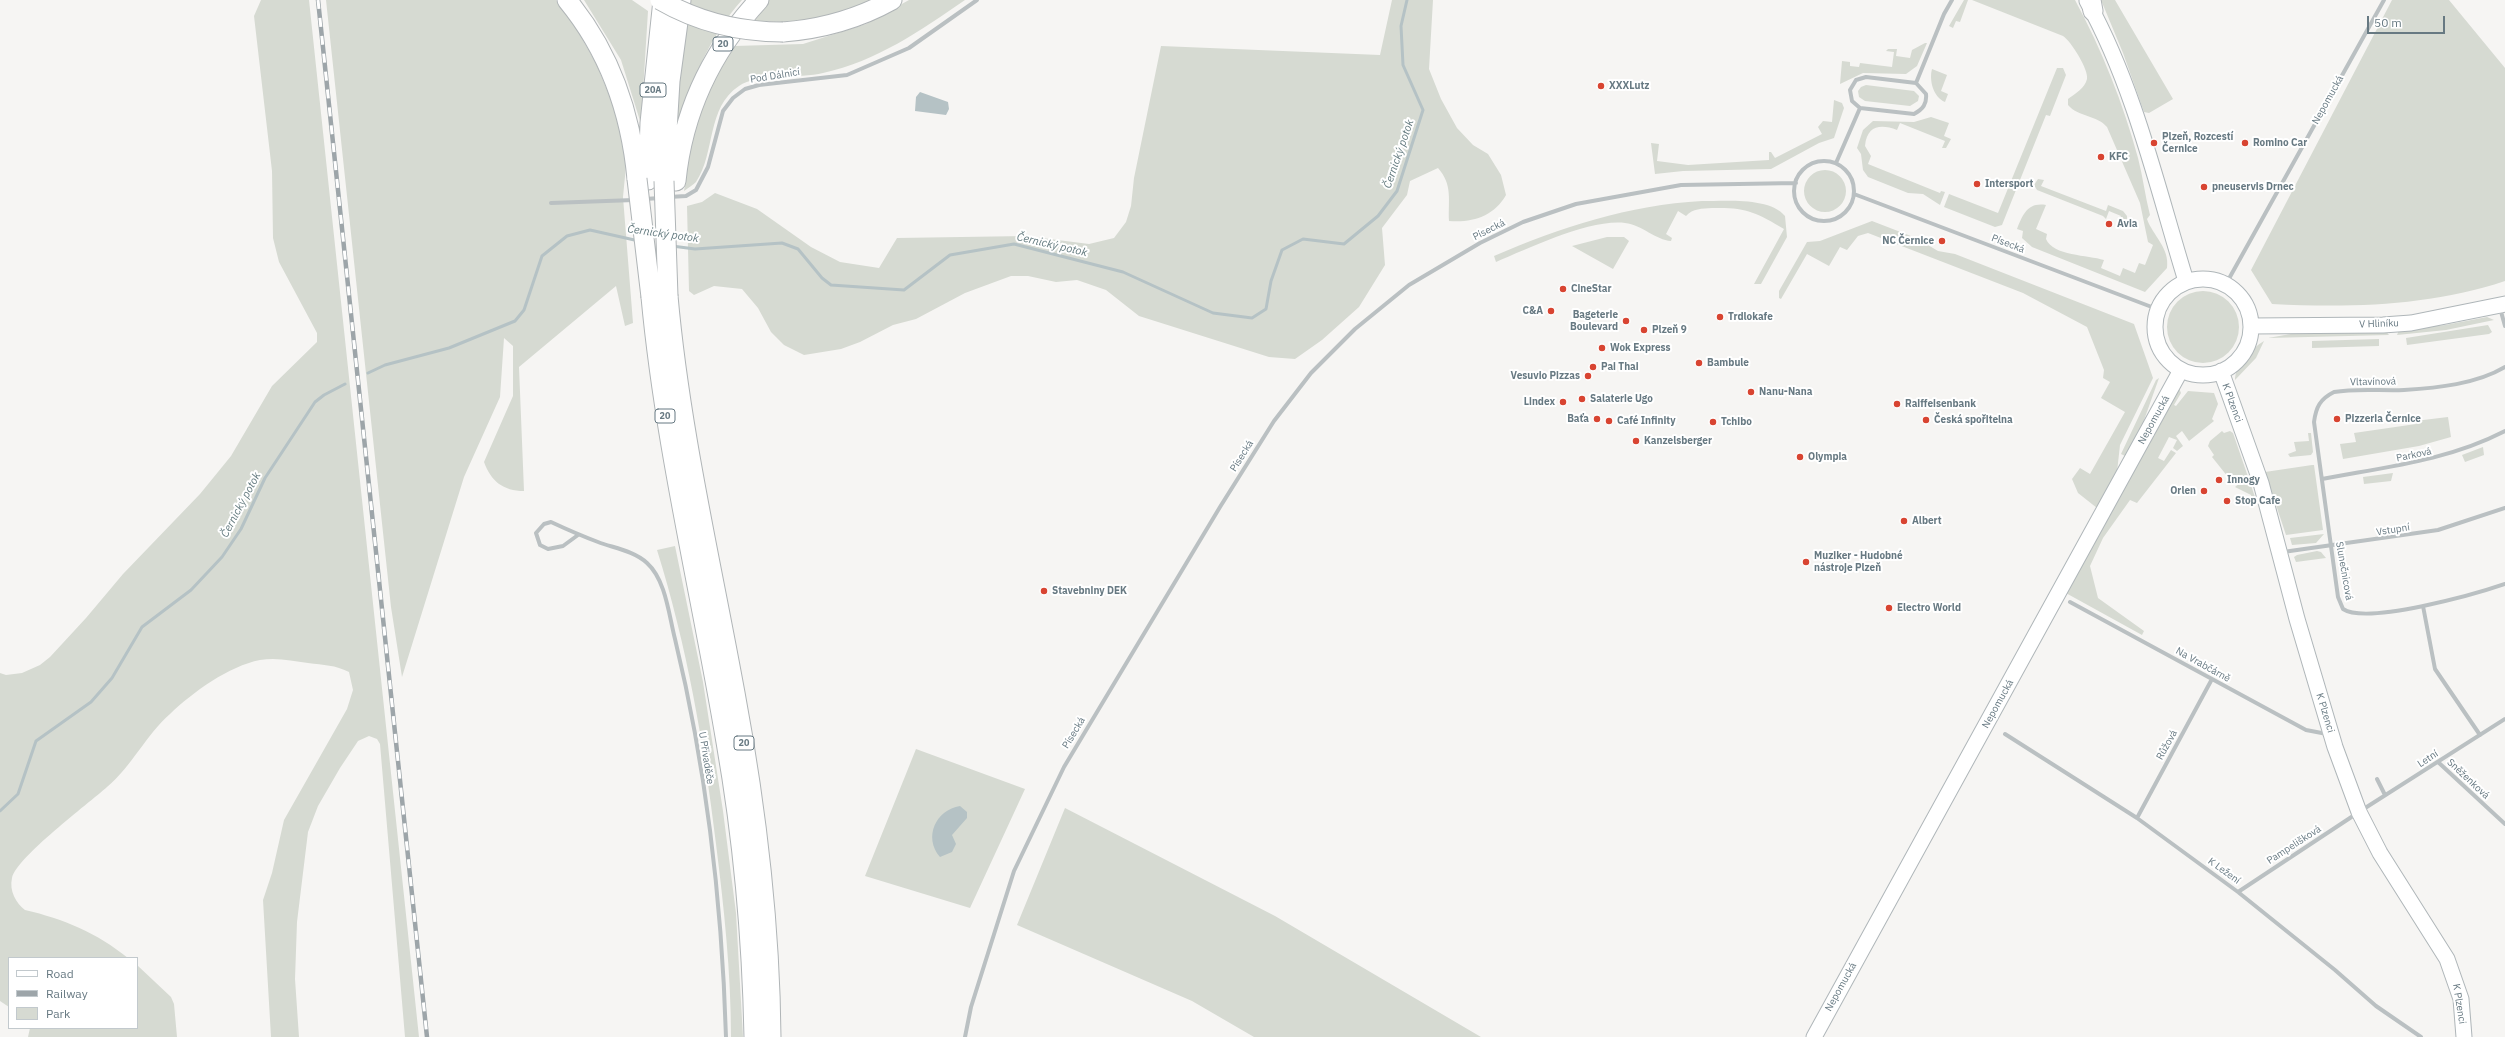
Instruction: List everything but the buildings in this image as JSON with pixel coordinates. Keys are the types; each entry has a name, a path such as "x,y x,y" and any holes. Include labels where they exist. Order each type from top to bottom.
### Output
{"highway":[{"path":"566,0 594,39 613,77 630,130 656,180"},
{"path":"660,0 692,16 724,26 754,31 783,32 836,24 865,14 892,0"},
{"name":"20A","path":"656,180 650,122 663,0"},
{"path":"656,180 681,0"},
{"name":"20","path":"754,1037 750,927 735,798 719,699 662,399 656,180 685,128 696,94 725,42 759,0"},
{"name":"20","path":"656,180 659,297 673,350 689,453 736,695 753,798 766,928 771,1037"}],"street":[{"name":"Pod Dálnicí","path":"551,203 686,196 696,190 708,167 723,111 733,98 744,89 759,84 847,75 909,48 977,0"},
{"path":"1916,83 1944,14 1952,0"},
{"name":"Nepomucká","path":"2226,284 2384,0"},
{"path":"2090,4 2119,68 2136,118 2186,281"},
{"path":"1861,78 1916,83 1924,88 1927,99 1923,108 1914,114 1860,108 1852,101 1850,91 1852,85 1861,78"},
{"path":"1836,163 1860,108"},
{"path":"1827,161 1836,163 1850,176 1854,194 1849,207 1839,217 1820,220 1810,217 1802,211 1796,202 1796,183 1801,172 1808,165 1827,161"},
{"name":"Písecká","path":"965,1037 980,978 1014,871 1064,767 1224,500 1274,421 1311,373 1355,329 1410,286 1480,243 1523,222 1576,204 1681,185 1796,183"},
{"name":"Písecká","path":"1854,194 2157,309"},
{"path":"2199,278 2213,279 2226,284 2244,302 2251,326 2246,348 2240,358 2221,371 2208,375 2194,374 2182,370 2170,362 2161,351 2155,330 2157,309 2169,292 2186,281 2199,278"},
{"path":"2502,305 2505,326"},
{"name":"V Hliníku","path":"2251,326 2390,324 2441,318 2502,305"},
{"name":"Vltavínová","path":"2322,479 2314,422 2317,406 2326,396 2342,391 2404,390 2459,382 2486,376 2505,367"},
{"name":"Nepomucká","path":"1814,1037 2182,370"},
{"name":"K Plzenci","path":"2221,371 2261,483 2331,734 2359,812 2380,853 2447,959 2461,999 2464,1037"},
{"name":"Parková","path":"2322,479 2393,468 2445,456 2482,442 2505,431"},
{"name":"Slunečnicová","path":"2322,479 2340,604 2349,612 2354,614 2423,606 2505,584"},
{"name":"Vstupní","path":"2280,553 2438,530 2505,508"},
{"name":"U Přivaděče","path":"578,535 563,546 548,550 540,545 536,532 544,524 550,522 578,535 633,554 648,563 657,576 666,602 686,685 702,786 720,922 726,1037"},
{"name":"Na Vrabčárně","path":"2070,602 2306,730 2331,734"},
{"path":"2423,606 2435,669 2480,735"},
{"name":"Růžová","path":"2137,818 2212,679"},
{"name":"Letní","path":"2359,812 2505,719"},
{"name":"K Ležení","path":"2005,734 2137,818 2238,892 2336,970 2376,1006 2421,1037"},
{"name":"Sněženková","path":"2438,762 2505,824"},
{"path":"2377,779 2385,796"},
{"name":"Pampelišková","path":"2238,892 2359,812"}],"green space":[{"path":"261,0 309,0 419,1037 405,1037 380,744 377,739 369,736 358,741 340,768 318,806 308,832 297,922 295,979 299,1037 271,1037 263,900 272,873 284,820 347,709 353,690 349,672 329,666 278,659 260,660 236,668 212,681 189,697 161,722 116,779 39,844 26,857 17,869 11,883 14,896 25,910 80,928 104,941 127,957 8,957 8,1006 0,1001 0,673 6,675 22,673 40,665 50,657 86,618 123,574 200,494 231,456 272,386 317,342 317,333 279,262 273,238 272,171 254,16"},
{"path":"326,0 556,0 576,28 596,63 614,107 622,139 626,166 623,197 633,323 625,326 616,286 519,367 524,491 517,491 499,484 490,475 484,462 513,396 513,346 504,338 500,397 464,477 402,677 391,607"},
{"path":"584,0 632,0 648,11 641,124 621,60"},
{"path":"688,0 742,0 721,27 705,56 680,117 675,114"},
{"path":"769,0 878,0 814,23 750,21"},
{"path":"909,0 965,0 915,34 862,61 843,68 814,75 756,79 739,86 728,95 721,106 716,118 707,157 702,170 696,182 684,191 693,131 701,106 713,81 734,46 803,44 866,24"},
{"path":"1392,0 1433,0 1429,69 1441,99 1457,128 1473,145 1488,154 1501,175 1506,195 1495,208 1482,217 1466,221 1449,221 1448,187 1443,174 1438,168 1410,181 1407,195 1382,228 1385,265 1359,307 1322,340 1295,359 1269,357 1139,316 1106,290 1077,280 1056,282 1028,276 1011,276 965,293 916,319 893,325 860,342 841,349 804,355 784,345 771,332 758,308 742,289 714,286 694,295 689,291 687,206 702,202 715,193 757,209 811,247 840,262 879,268 897,238 1026,236 1089,244 1114,238 1126,222 1131,206 1134,178 1161,46 1380,55"},
{"path":"1964,0 1968,0 1960,22 1956,21 1953,28 1949,26"},
{"path":"1972,0 2075,0 2103,57 2119,97 2140,165 2150,215 2147,219 2166,254 2167,268 2145,292 2032,247 2022,238 2023,231 2017,229 2024,214 2030,207 2035,205 2046,205 2036,229 2047,234 2046,239 2050,245 2063,252 2104,260 2101,268 2120,276 2123,268 2135,273 2139,263 2145,265 2153,245 2148,242 2140,203 2107,127 2098,120 2077,112 2068,105 2068,99 2082,88 2087,79 2085,69 2079,56 2063,36"},
{"path":"2101,0 2115,0 2173,99 2149,113 2144,112 2123,53"},
{"path":"2392,0 2449,0 2505,68 2505,281 2448,296 2390,303 2331,306 2272,304 2251,270"},
{"path":"1927,43 1917,66 1906,74 1863,73 1840,84 1842,61 1850,62 1850,66 1859,67 1860,63 1892,67 1894,52 1886,51 1888,49 1897,49 1896,56 1910,58 1912,50"},
{"path":"2057,68 2063,68 2066,75 2050,116 2046,115 2002,225 1995,227 1944,207 1949,194 1998,213"},
{"path":"1932,69 1947,75 1941,91 1948,94 1945,102 1937,96 1933,88 1931,78"},
{"path":"1866,85 1914,91 1919,96 1918,101 1910,106 1865,101 1859,97 1858,91 1861,87"},
{"path":"1834,100 1842,103 1844,108 1834,138 1819,143 1771,169 1683,171 1655,174 1651,143 1659,144 1657,161 1688,165 1769,160 1769,152 1771,152 1775,158 1822,134 1818,127 1823,121 1832,122"},
{"path":"1931,117 1949,123 1944,136 1951,139 1946,148 1942,148 1945,141 1900,123 1897,130 1880,127 1872,130 1866,139 1865,146 1871,156 1868,164 1940,193 1941,191 1945,192 1940,205 1923,194 1908,193 1868,177 1863,170 1861,154 1857,148 1863,130 1873,121 1914,122"},
{"path":"1821,170 1829,170 1837,173 1843,179 1846,191 1843,203 1837,209 1829,212 1821,212 1813,209 1807,203 1804,195 1804,187 1807,179 1813,173"},
{"path":"2038,179 2044,180 2041,186 2106,211 2108,205 2123,211 2127,216 2127,221 2121,225 2118,224 2121,216 2109,211 2106,219 2103,216 2037,190 2034,185"},
{"path":"1702,201 1746,201 1758,203 1778,210 1785,216 1787,237 1761,284 1754,284 1784,229 1766,218 1733,208 1698,209 1686,216 1678,211 1666,234 1672,238 1671,241 1660,238 1631,224 1611,223 1594,225 1577,230 1542,242 1496,262 1494,256 1519,245 1596,219 1648,207"},
{"path":"1872,221 1916,238 1938,251 1955,254 2134,324 2153,378 2120,445 2117,472 2097,508 2078,493 2072,479 2080,468 2090,474 2125,412 2101,398 2110,382 2103,378 2104,370 2087,327 2023,293 1868,233 1858,236 1847,250 1840,247 1829,266 1807,254 1781,299 1779,298 1779,291 1807,242 1820,241"},
{"path":"1607,237 1624,237 1629,241 1613,269 1572,246"},
{"path":"2196,291 2210,291 2217,293 2229,301 2237,313 2239,327 2237,341 2229,353 2217,361 2210,363 2196,363 2189,361 2177,353 2169,341 2167,334 2167,320 2169,313 2177,301 2189,293"},
{"path":"2487,317 2494,320 2446,330 2397,335 2399,330 2445,325"},
{"path":"2488,325 2492,332 2489,334 2407,345 2406,338"},
{"path":"2385,330 2389,335 2268,338 2296,333"},
{"path":"2379,339 2379,346 2312,348 2312,341"},
{"path":"2264,341 2256,358 2235,380 2241,363 2254,348"},
{"path":"2159,378 2143,423 2125,456 2121,454 2156,380"},
{"path":"2179,388 2181,393 2174,405 2176,406 2188,391 2214,393 2218,404 2212,419 2214,421 2189,441 2182,431 2176,436 2183,446 2177,451 2173,448 2177,440 2169,437 2158,458 2164,461 2171,450 2176,453 2137,503 2130,500 2103,538 2090,566 2098,598 2144,631 2142,635 2064,592"},
{"path":"2448,417 2451,437 2419,446 2343,459 2340,444 2356,442 2354,433 2416,424 2415,421"},
{"path":"2222,431 2224,433 2230,431 2233,433 2256,500 2252,501 2251,495 2235,487 2241,482 2237,478 2232,482 2212,457 2214,455 2208,446 2210,441"},
{"path":"2308,433 2311,433 2313,452 2311,455 2290,457 2288,454 2296,451 2294,442 2309,441"},
{"path":"2483,447 2484,455 2465,462 2462,455"},
{"path":"2314,465 2323,530 2286,535 2265,472"},
{"path":"2393,473 2391,481 2364,484 2363,477"},
{"path":"2324,534 2316,543 2292,545 2290,538"},
{"path":"675,546 703,682 723,811 736,913 743,1037 731,1037 730,988 724,916 706,769 686,659 668,586 657,550"},
{"path":"2317,551 2321,552 2326,558 2296,562 2294,557 2297,555"},
{"path":"916,749 1025,789 970,908 865,876"},
{"path":"1065,808 1275,916 1481,1037 1254,1037 1192,1001 1017,925"},
{"path":"138,966 171,997 174,1004 177,1037 28,1037 30,1029 138,1029"}],"shaded area":[{"path":"920,92 948,102 949,109 946,115 915,111 916,97"},
{"path":"960,806 967,812 967,818 952,835 956,844 952,852 940,857 935,849 933,841 935,826 944,813"}],"waterway":[{"name":"Černický potok","path":"672,246 695,249 782,243 798,249 822,278 831,285 904,290 950,255 1014,244 1123,272 1213,313 1252,318 1266,309 1271,281 1282,250 1303,239 1344,244 1378,216 1397,191 1423,110 1403,65 1401,26 1407,0"},
{"name":"Černický potok","path":"368,373 385,365 449,348 515,321 524,310 542,256 567,236 590,230 639,241"},
{"name":"Černický potok","path":"0,811 18,794 36,741 91,702 112,678 142,627 191,590 222,557 241,529 265,478 315,402 324,395 345,384"}],"railway":[{"path":"318,0 427,1037"}],"place":[{"name":"XXXLutz","path":"1601,86"},
{"name":"Plzeň, Rozcestí Černice","path":"2154,143"},
{"name":"Romino Car","path":"2245,143"},
{"name":"KFC","path":"2101,157"},
{"name":"Intersport","path":"1977,184"},
{"name":"pneuservis Drnec","path":"2204,187"},
{"name":"Avia","path":"2109,224"},
{"name":"NC Černice","path":"1942,241"},
{"name":"CineStar","path":"1563,289"},
{"name":"C&A","path":"1551,311"},
{"name":"Trdlokafe","path":"1720,317"},
{"name":"Bageterie Boulevard","path":"1626,321"},
{"name":"Plzeň 9","path":"1644,330"},
{"name":"Wok Express","path":"1602,348"},
{"name":"Bambule","path":"1699,363"},
{"name":"Pai Thai","path":"1593,367"},
{"name":"Vesuvio Pizzas","path":"1588,376"},
{"name":"Nanu-Nana","path":"1751,392"},
{"name":"Salaterie Ugo","path":"1582,399"},
{"name":"Lindex","path":"1563,402"},
{"name":"Raiffeisenbank","path":"1897,404"},
{"name":"Baťa","path":"1597,419"},
{"name":"Pizzeria Černice","path":"2337,419"},
{"name":"Česká spořitelna","path":"1926,420"},
{"name":"Café Infinity","path":"1609,421"},
{"name":"Tchibo","path":"1713,422"},
{"name":"Kanzelsberger","path":"1636,441"},
{"name":"Olympia","path":"1800,457"},
{"name":"Innogy","path":"2219,480"},
{"name":"Orlen","path":"2204,491"},
{"name":"Stop Cafe","path":"2227,501"},
{"name":"Albert","path":"1904,521"},
{"name":"Muziker - Hudobné nástroje Plzeň","path":"1806,562"},
{"name":"Stavebniny DEK","path":"1044,591"},
{"name":"Electro World","path":"1889,608"}]}
